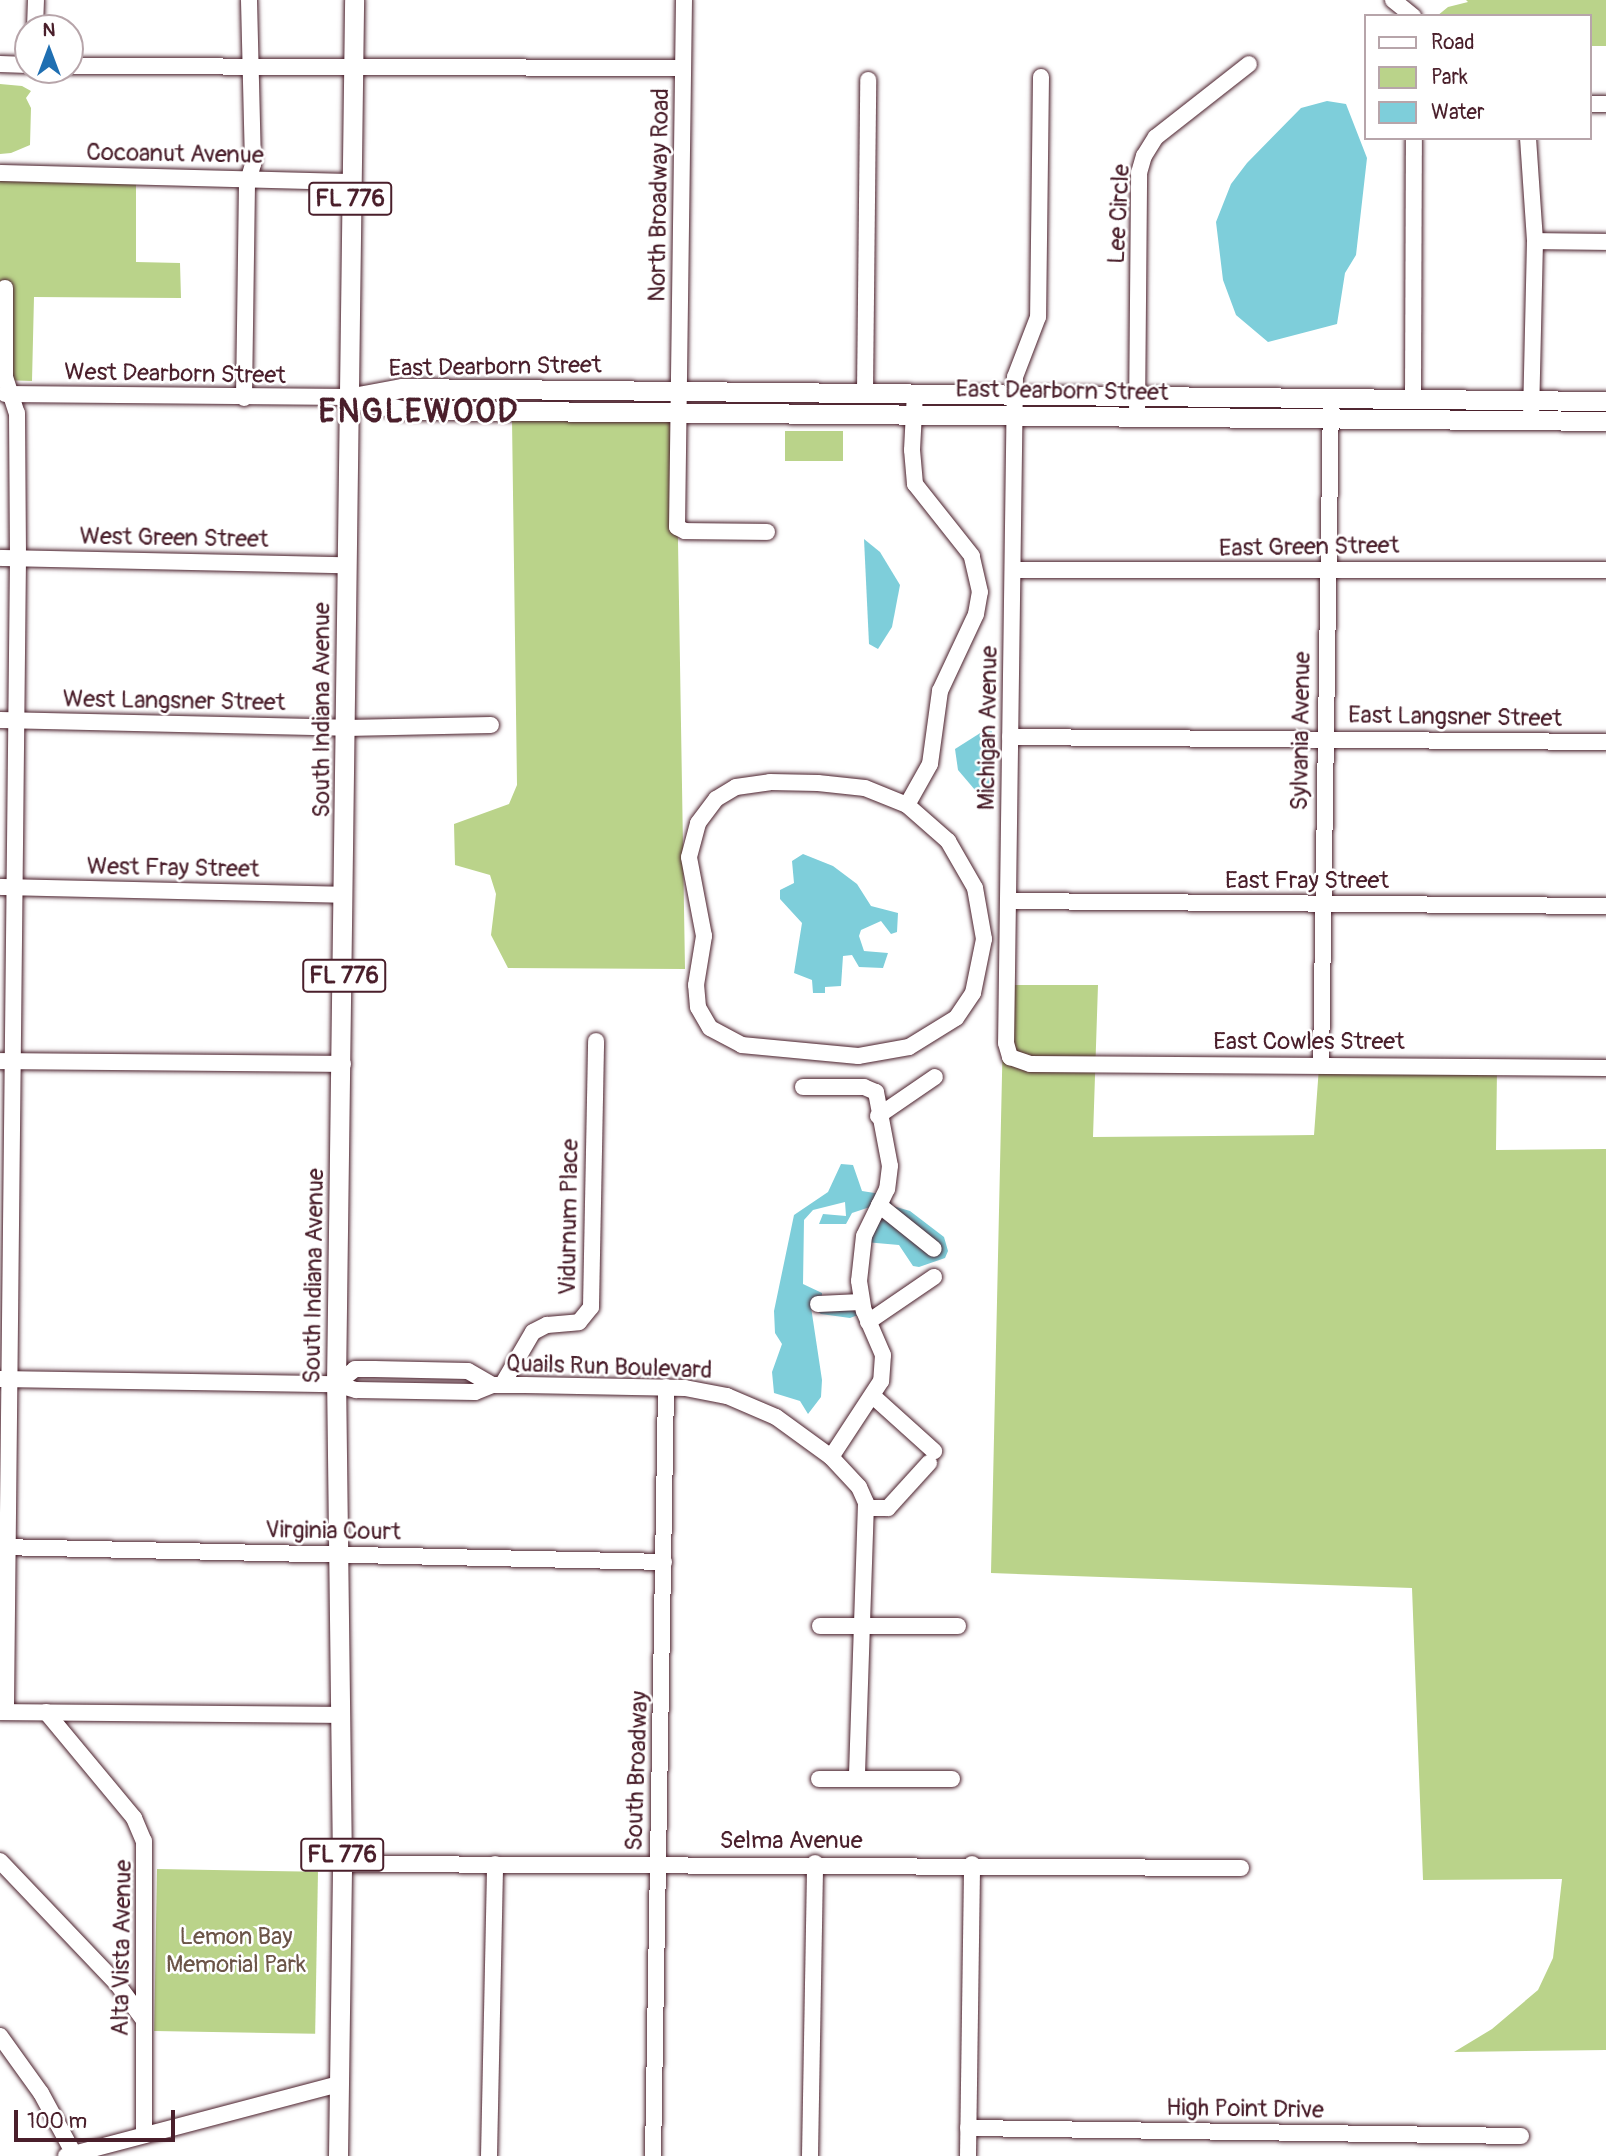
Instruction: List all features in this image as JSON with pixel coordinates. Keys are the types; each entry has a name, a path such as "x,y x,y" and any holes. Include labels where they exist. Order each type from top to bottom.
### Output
{"main road":[{"name":"FL 776","path":"349,397 354,0"},
{"name":"East Dearborn Street","path":"349,397 402,388 1606,401"},
{"name":"East Dearborn Street","path":"349,397 402,410 1606,421"},
{"name":"South Indiana Avenue","path":"338,2156 342,1864 336,1384 343,1064 349,397"}],"street":[{"path":"244,398 250,178 249,0"},
{"name":"North Broadway Road","path":"684,0 677,527 685,531 767,532"},
{"path":"1393,0 1410,14"},
{"name":"Lee Circle","path":"1137,416 1139,173 1144,156 1156,137 1250,64"},
{"path":"84,66 249,69 684,68"},
{"name":"Michigan Avenue","path":"1013,1060 1006,1043 1015,394 1017,366 1038,317 1041,77"},
{"path":"864,392 868,80"},
{"path":"1528,140 1535,241 1531,421"},
{"path":"1413,398 1414,141"},
{"name":"Cocoanut Avenue","path":"0,173 350,182"},
{"path":"1535,241 1606,242"},
{"path":"5,288 6,394 17,413 18,558 8,720 3,1712 340,1715"},
{"path":"907,805 930,764 940,691 976,614 980,592 972,556 915,484 915,393"},
{"name":"West Dearborn Street","path":"6,394 349,397"},
{"name":"Sylvania Avenue","path":"1321,1064 1323,738 1331,398"},
{"name":"West Green Street","path":"0,558 347,565"},
{"name":"East Green Street","path":"1013,570 1175,573 1327,567 1606,570"},
{"name":"West Langsner Street","path":"8,720 346,729"},
{"path":"346,729 491,725"},
{"name":"East Langsner Street","path":"1010,737 1606,742"},
{"path":"770,782 860,787 907,805 959,856 980,906 982,964 963,1010 925,1040 870,1055 742,1045 719,1036 705,1021 696,998 704,936 689,857 698,823 710,804 736,788 770,782"},
{"name":"West Fray Street","path":"8,887 345,895"},
{"name":"East Fray Street","path":"1008,901 1606,906"},
{"name":"Vidurnum Place","path":"497,1385 533,1332 547,1325 579,1322 591,1307 596,1041"},
{"name":"East Cowles Street","path":"1013,1060 1606,1068"},
{"path":"6,1061 343,1064"},
{"path":"878,1116 935,1077"},
{"path":"803,1087 864,1087 876,1092 878,1116 890,1166 879,1205 862,1246 862,1302 883,1355 881,1381 874,1397 831,1457"},
{"path":"879,1205 934,1249"},
{"path":"868,1322 934,1277"},
{"path":"818,1304 862,1302"},
{"name":"Quails Run Boulevard","path":"336,1384 355,1369 374,1369 468,1371 497,1385 704,1390 765,1412 831,1457 859,1487 867,1508"},
{"path":"4,1379 336,1384"},
{"name":"South Broadway","path":"653,2156 666,1387"},
{"path":"857,1779 860,1626 867,1508 888,1508 931,1457 874,1397"},
{"name":"Virginia Court","path":"4,1547 664,1562"},
{"path":"820,1626 958,1626"},
{"name":"Alta Vista Avenue","path":"46,1712 134,1818 144,1841 144,2136"},
{"path":"819,1779 952,1779"},
{"path":"0,1861 118,1985 143,2019"},
{"path":"810,2156 815,1863"},
{"name":"Selma Avenue","path":"342,1864 815,1863 1241,1868"},
{"path":"489,2156 495,1864"},
{"path":"968,2156 972,1864"},
{"path":"0,2036 41,2093 70,2155 339,2084"},
{"name":"High Point Drive","path":"968,2129 1521,2136"}],"green space":[{"path":"1466,0 1606,0 1606,46 1592,46 1592,14 1439,14 1448,7 1468,2"},
{"path":"0,84 22,86 31,91 26,98 31,108 30,145 11,153 0,154"},
{"path":"0,178 136,181 136,262 180,263 181,298 34,297 32,381 0,380"},
{"path":"676,419 685,969 508,968 491,935 496,894 490,875 455,865 454,824 509,804 517,785 512,420"},
{"path":"785,431 843,431 843,461 785,461"},
{"path":"1004,985 1098,985 1093,1137 1314,1135 1319,1067 1497,1069 1496,1150 1606,1149 1606,2050 1454,2052 1492,2029 1538,1990 1553,1958 1562,1879 1423,1880 1412,1588 991,1573"},
{"name":"Lemon Bay Memorial Park","path":"157,1869 318,1872 315,2034 154,2031"}],"water":[{"path":"1327,101 1346,104 1367,158 1356,255 1345,273 1337,324 1268,342 1236,315 1223,280 1216,222 1231,184 1247,163 1301,108"},
{"path":"864,539 880,552 900,585 892,627 878,649 869,644"},
{"path":"985,730 992,731 992,810 958,770 955,749"},
{"path":"803,854 833,866 857,884 871,906 898,913 897,932 891,934 881,921 861,930 859,936 864,951 888,953 883,968 859,967 852,955 843,956 841,986 825,987 825,993 813,993 812,980 794,973 802,923 780,899 780,890 794,883 792,861"},
{"path":"841,1164 853,1165 862,1191 887,1195 893,1206 910,1211 944,1237 948,1251 945,1258 919,1267 913,1266 899,1245 865,1242 870,1207 852,1213 846,1224 819,1224 823,1214 846,1216 845,1202 813,1210 804,1220 803,1284 822,1293 822,1302 857,1301 858,1315 850,1318 821,1314 811,1307 822,1380 821,1397 808,1414 800,1401 774,1393 772,1372 782,1344 775,1333 774,1311 794,1215 828,1192"}],"district":[{"name":"ENGLEWOOD","path":"419,412"}]}
